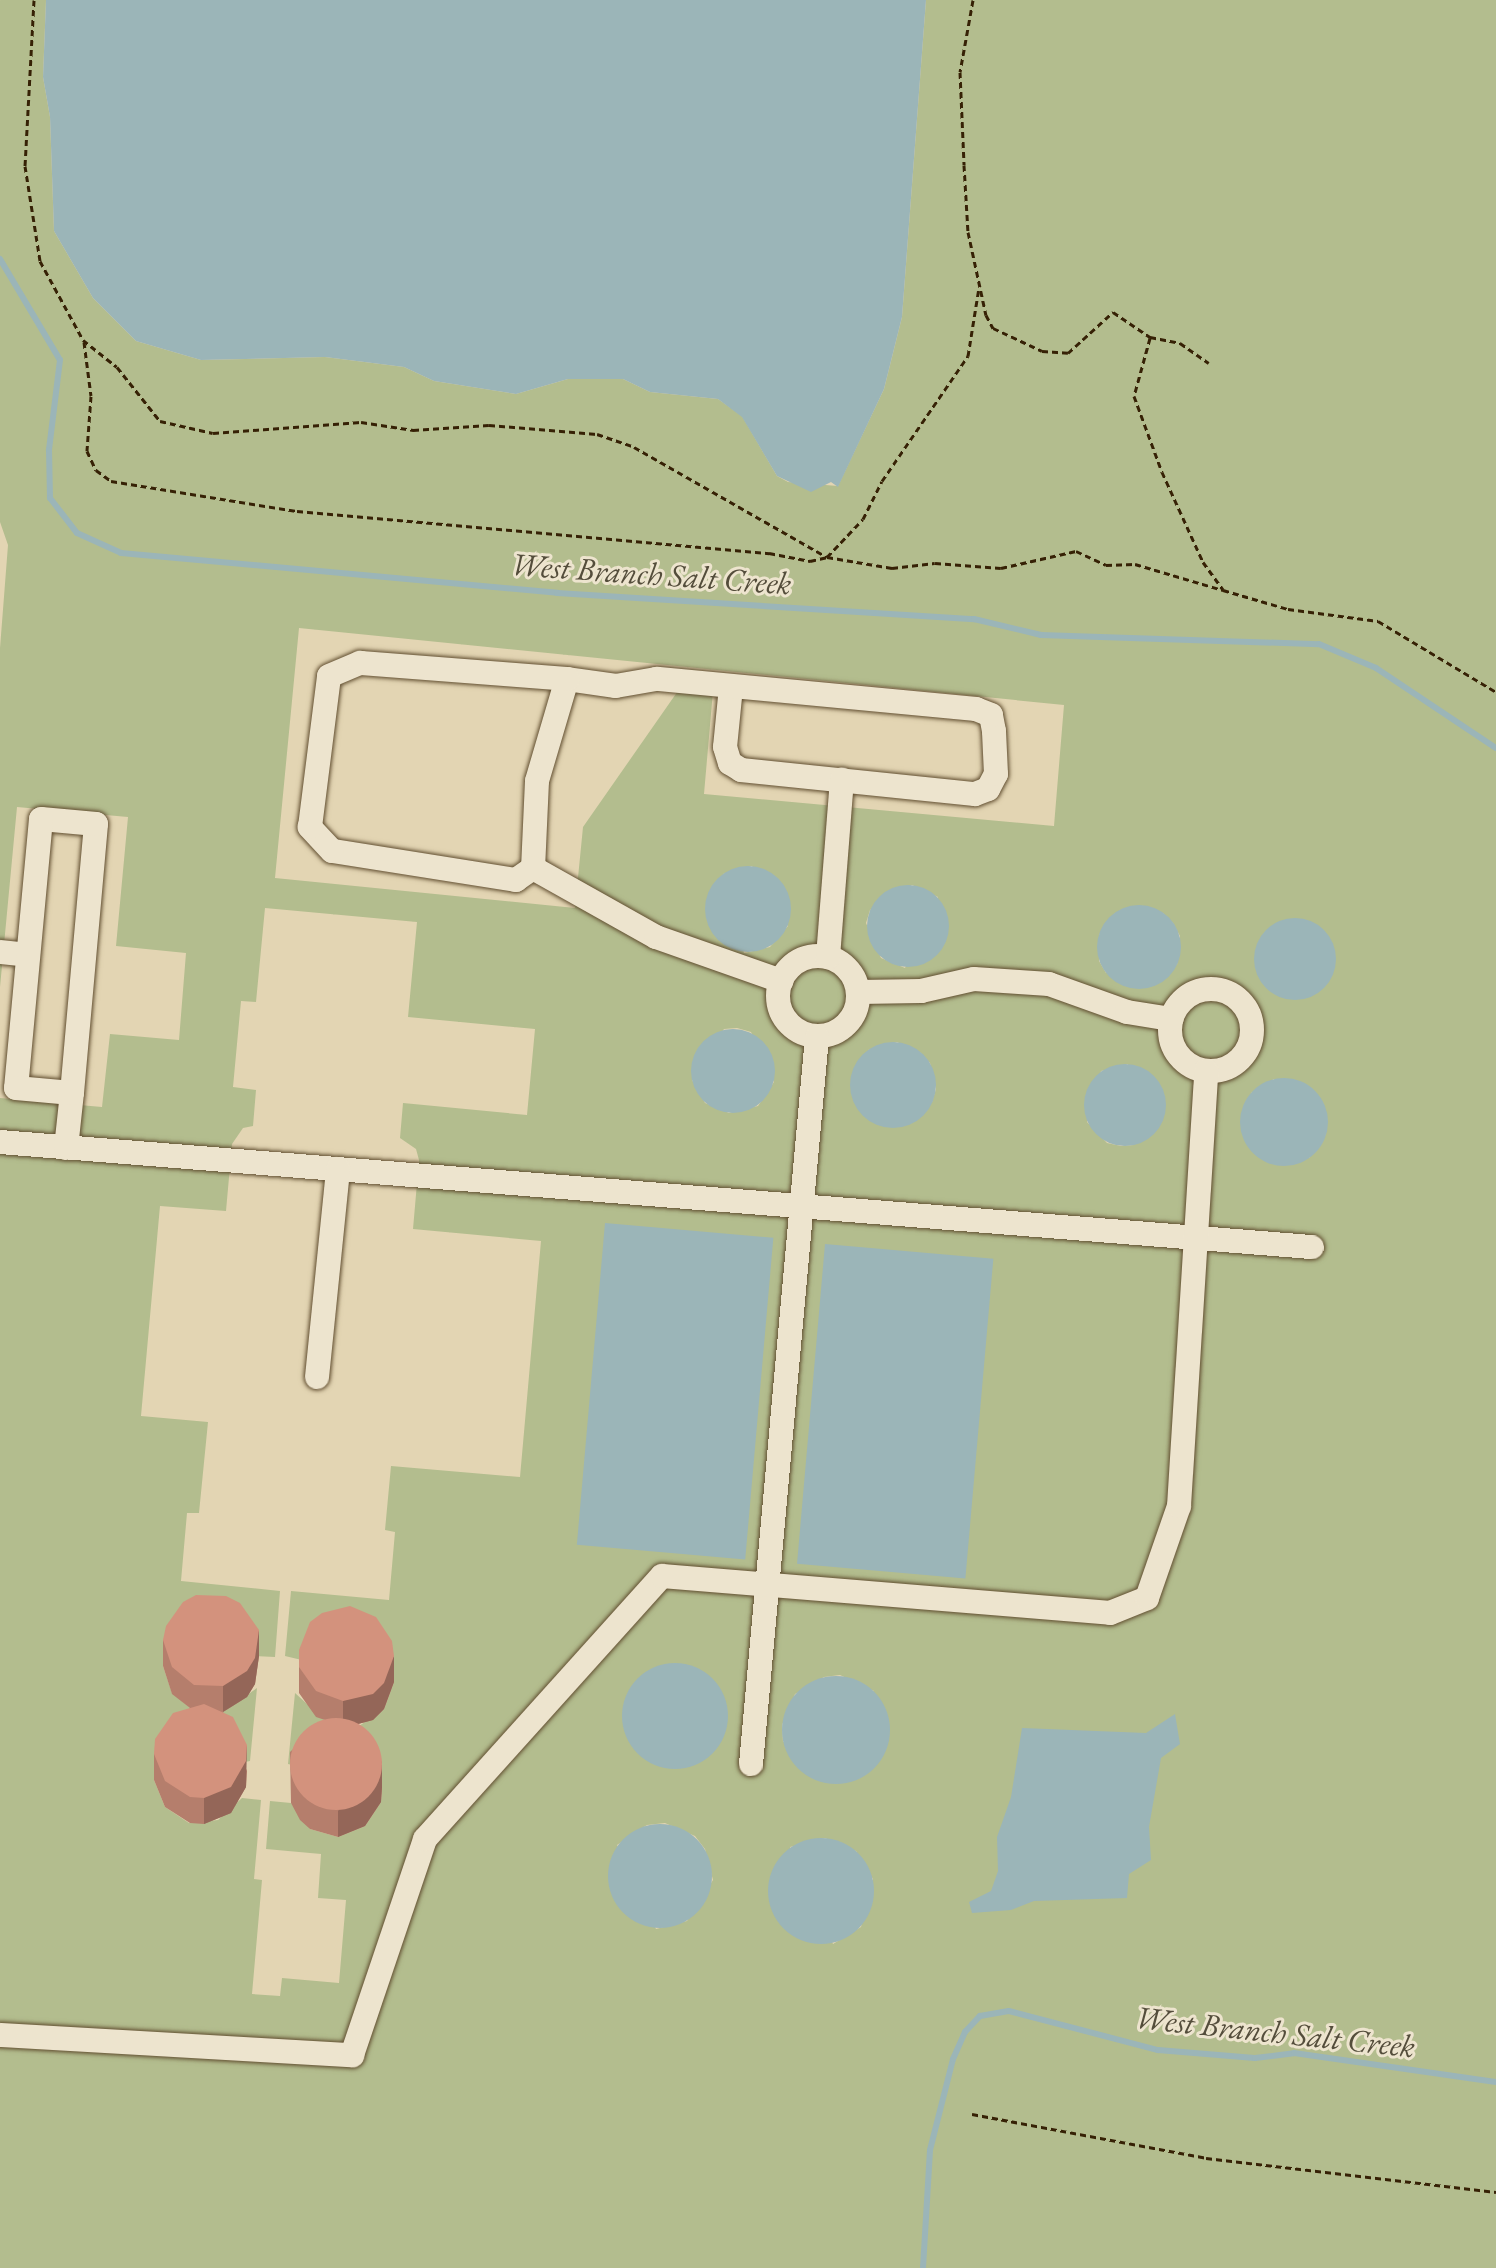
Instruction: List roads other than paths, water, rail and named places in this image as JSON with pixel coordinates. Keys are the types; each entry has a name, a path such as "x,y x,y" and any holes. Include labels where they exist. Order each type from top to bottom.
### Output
{"street":[{"path":"533,868 516,880 332,851 310,827 329,676 360,663 567,679 616,686 656,679 976,709 991,715 996,774 988,789 975,794 741,770 730,763 725,747 731,687"},
{"path":"533,868 537,781 567,679"},
{"path":"828,957 842,780"},
{"path":"66,1148 72,1093 96,824 41,819 16,1088 72,1093"},
{"path":"533,868 656,937 781,981"},
{"path":"0,952 28,955"},
{"path":"828,957 847,967 859,992 852,1018 830,1035 817,1037 793,1028 779,1006 781,981 797,961 828,957"},
{"path":"859,992 921,991 974,979 1049,984 1127,1012 1171,1019"},
{"path":"1210,989 1244,1005 1252,1030 1243,1055 1220,1070 1206,1071 1193,1067 1173,1047 1171,1019 1185,998 1210,989"},
{"path":"751,1764 817,1037"},
{"path":"0,2035 352,2055 425,1839 662,1576 1110,1613 1147,1598 1179,1506 1192,1237 1206,1071"},
{"path":"0,1142 1312,1247"},
{"path":"317,1377 338,1169"}],"water":[{"path":"46,0 926,0 902,317 884,389 838,487 831,482 811,492 777,476 742,417 718,399 650,392 623,379 568,379 516,394 434,381 404,367 325,357 201,360 136,341 93,298 54,231 50,117 43,77"},
{"path":"748,866 772,873 784,885 791,909 784,933 772,945 748,952 724,945 712,933 705,909 712,885 724,873"},
{"path":"900,885 916,885 931,892 942,903 949,926 946,942 937,955 916,967 900,967 885,960 874,949 867,934 867,918 874,903 885,892"},
{"path":"1139,905 1162,912 1174,924 1181,947 1174,970 1162,982 1139,989 1116,982 1104,970 1097,947 1104,924 1116,912"},
{"path":"1287,918 1303,918 1318,924 1330,936 1336,959 1330,982 1318,994 1303,1000 1287,1000 1272,994 1260,982 1254,967 1254,951 1260,936 1272,924"},
{"path":"725,1029 741,1029 757,1036 768,1047 775,1071 772,1087 763,1101 741,1113 725,1113 709,1106 698,1095 691,1079 691,1063 698,1047 709,1036"},
{"path":"893,1042 909,1046 923,1055 932,1069 936,1085 932,1101 923,1115 909,1124 893,1128 877,1124 863,1115 854,1101 850,1085 854,1069 863,1055 877,1046"},
{"path":"1125,1064 1141,1067 1154,1076 1163,1089 1166,1105 1163,1121 1154,1134 1141,1143 1125,1146 1109,1143 1096,1134 1087,1121 1084,1105 1087,1089 1096,1076 1109,1067"},
{"path":"1284,1078 1301,1082 1315,1091 1324,1105 1328,1122 1324,1139 1315,1153 1301,1162 1284,1166 1267,1162 1253,1153 1244,1139 1240,1122 1244,1105 1253,1091 1267,1082"},
{"path":"605,1223 773,1238 745,1560 577,1545"},
{"path":"825,1244 993,1259 965,1579 797,1564"},
{"path":"675,1663 695,1667 712,1679 724,1696 728,1716 724,1736 712,1753 695,1765 675,1769 655,1765 638,1753 626,1736 622,1716 626,1696 638,1679 655,1667"},
{"path":"836,1676 857,1680 874,1692 886,1709 890,1730 886,1751 874,1768 857,1780 836,1784 815,1780 798,1768 786,1751 782,1730 786,1709 798,1692 815,1680"},
{"path":"1175,1714 1180,1744 1161,1758 1149,1827 1151,1860 1129,1874 1127,1898 1034,1901 1011,1910 972,1913 969,1902 991,1891 998,1871 997,1837 1011,1797 1022,1728 1146,1733"},
{"path":"660,1824 680,1828 697,1839 708,1856 712,1876 708,1896 697,1913 680,1924 660,1928 640,1924 623,1913 612,1896 608,1876 612,1856 623,1839 640,1828"},
{"path":"821,1838 841,1842 859,1853 870,1871 874,1891 870,1911 859,1929 841,1940 821,1944 801,1940 783,1929 772,1911 768,1891 772,1871 783,1853 801,1842"}],"waterway":[{"name":"West Branch Salt Creek","path":"0,259 60,360 49,450 50,498 77,533 121,553 557,593 974,619 1041,635 1319,644 1376,668 1496,748"},
{"name":"West Branch Salt Creek","path":"923,2268 930,2150 953,2059 965,2032 980,2016 1009,2011 1158,2050 1255,2058 1294,2053 1496,2082"}]}
